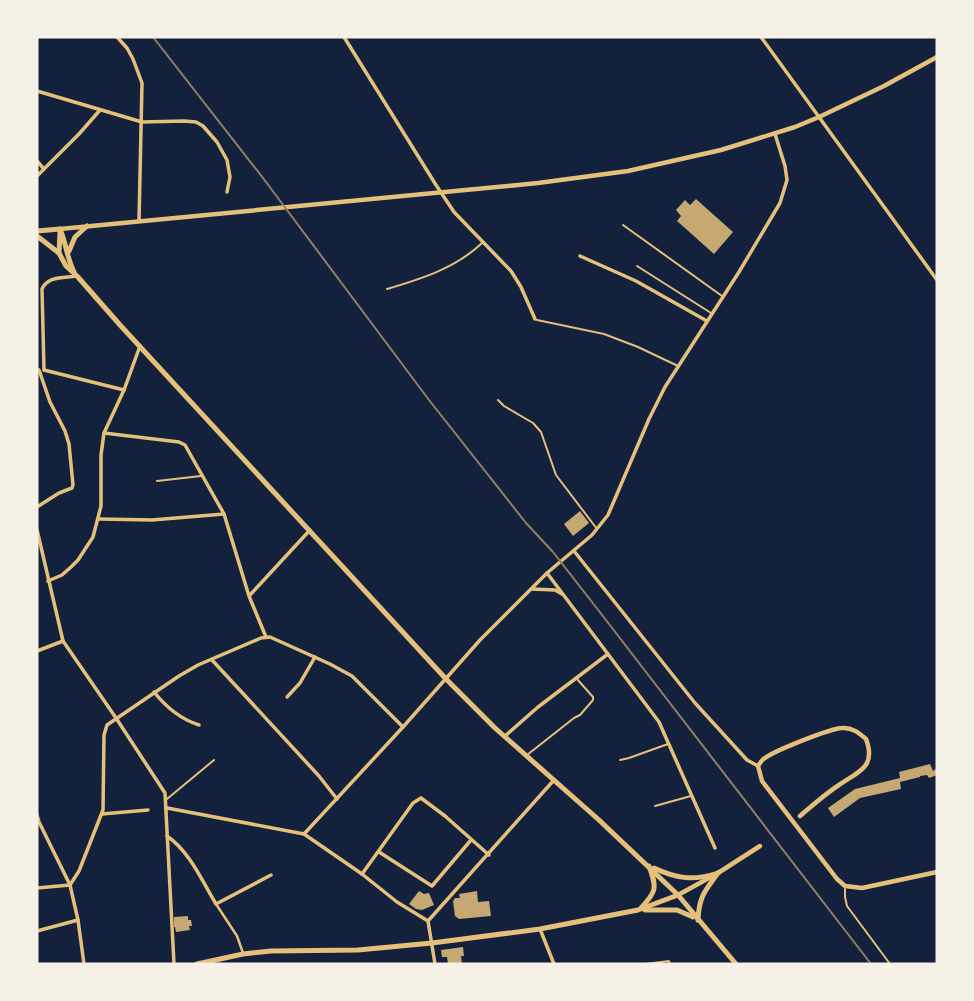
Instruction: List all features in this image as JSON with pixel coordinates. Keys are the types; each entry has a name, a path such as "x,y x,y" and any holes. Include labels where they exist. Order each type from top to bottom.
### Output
{"main road":[{"path":"68,254 75,237 87,226"},
{"path":"37,233 60,229"},
{"path":"58,253 60,229"},
{"path":"60,229 70,265 76,275"},
{"path":"37,233 446,679 649,866 678,895 736,964"},
{"path":"649,866 670,876 702,878 718,873"},
{"path":"638,910 654,891 655,883 649,866"},
{"path":"698,920 701,897 718,873"},
{"path":"197,964 243,954 284,950 358,950 540,929 638,910 678,895"},
{"path":"638,910 677,910 698,920"}],"street":[{"path":"117,37 127,48 141,79 139,221"},
{"path":"344,37 454,212 511,271 535,319"},
{"path":"761,37 937,280"},
{"path":"60,229 628,172 775,134 820,117 937,57"},
{"path":"37,91 142,122 196,122 217,142 227,160 230,177 227,192"},
{"path":"37,176 100,110"},
{"path":"304,834 480,640 547,573 598,529 608,515 665,387 780,203 788,180 775,134"},
{"path":"37,161 44,169"},
{"path":"580,256 636,281 707,321"},
{"path":"37,507 73,485 69,444 50,402 40,370 42,289 50,279 76,275"},
{"path":"48,580 62,575 78,560 93,537 101,506 104,433 140,346"},
{"path":"40,370 124,390"},
{"path":"104,433 183,443 188,448 224,513 249,596 266,637"},
{"path":"99,519 152,520 224,513"},
{"path":"37,530 63,641 163,788 167,808 174,964"},
{"path":"249,596 310,530"},
{"path":"574,551 695,703 747,760 758,766 762,781 837,879 845,886 862,888 937,872"},
{"path":"547,573 659,722 715,848"},
{"path":"530,589 555,590 564,595"},
{"path":"71,885 102,814 104,735 107,725 179,676 212,659 266,637 352,676 403,727"},
{"path":"37,651 63,641"},
{"path":"505,736 608,654"},
{"path":"286,696 300,683 315,657"},
{"path":"212,659 337,799"},
{"path":"154,692 173,712 199,726"},
{"path":"758,766 765,758 783,748 842,728 850,729 866,739 869,752 863,769 840,783 800,816"},
{"path":"428,921 554,780"},
{"path":"362,874 413,803 421,798 489,855"},
{"path":"167,808 304,834 397,902 428,921 435,964"},
{"path":"102,814 148,810"},
{"path":"37,815 38,822 71,885 84,964"},
{"path":"167,836 188,857 237,936 243,954"},
{"path":"379,852 432,886 471,839"},
{"path":"678,895 760,846"},
{"path":"216,904 271,874"},
{"path":"37,888 71,885"},
{"path":"37,931 78,920"},
{"path":"540,929 554,964"}],"lane":[{"path":"623,225 723,297"},
{"path":"387,289 428,277 471,253 483,243"},
{"path":"637,266 712,313"},
{"path":"535,319 604,334 679,366"},
{"path":"498,400 541,432 556,475 598,529"},
{"path":"157,481 203,475"},
{"path":"527,755 580,715 593,700 577,678"},
{"path":"620,760 669,744"},
{"path":"166,799 214,760"},
{"path":"655,806 692,795"},
{"path":"845,886 847,906 890,964"},
{"path":"645,964 669,963"}],"building":[{"path":"696,199 733,232 714,254 677,221 681,216 676,210 685,200 690,205"},
{"path":"580,511 589,523 573,536 564,524"},
{"path":"930,764 933,771 937,768 937,775 929,778 927,775 920,776 900,782 901,789 860,798 834,817 828,808 855,789 900,778 899,772"},
{"path":"419,891 429,893 434,905 422,910 409,904"},
{"path":"477,891 478,902 489,901 491,916 459,919 455,916 455,898 460,898 459,894"},
{"path":"188,916 192,926 189,926 190,930 176,932 174,917"},
{"path":"463,947 462,964 448,964 447,957 442,957 441,950"}],"railway":[{"path":"153,37 263,178 429,400 526,523 553,552 871,964"}]}
